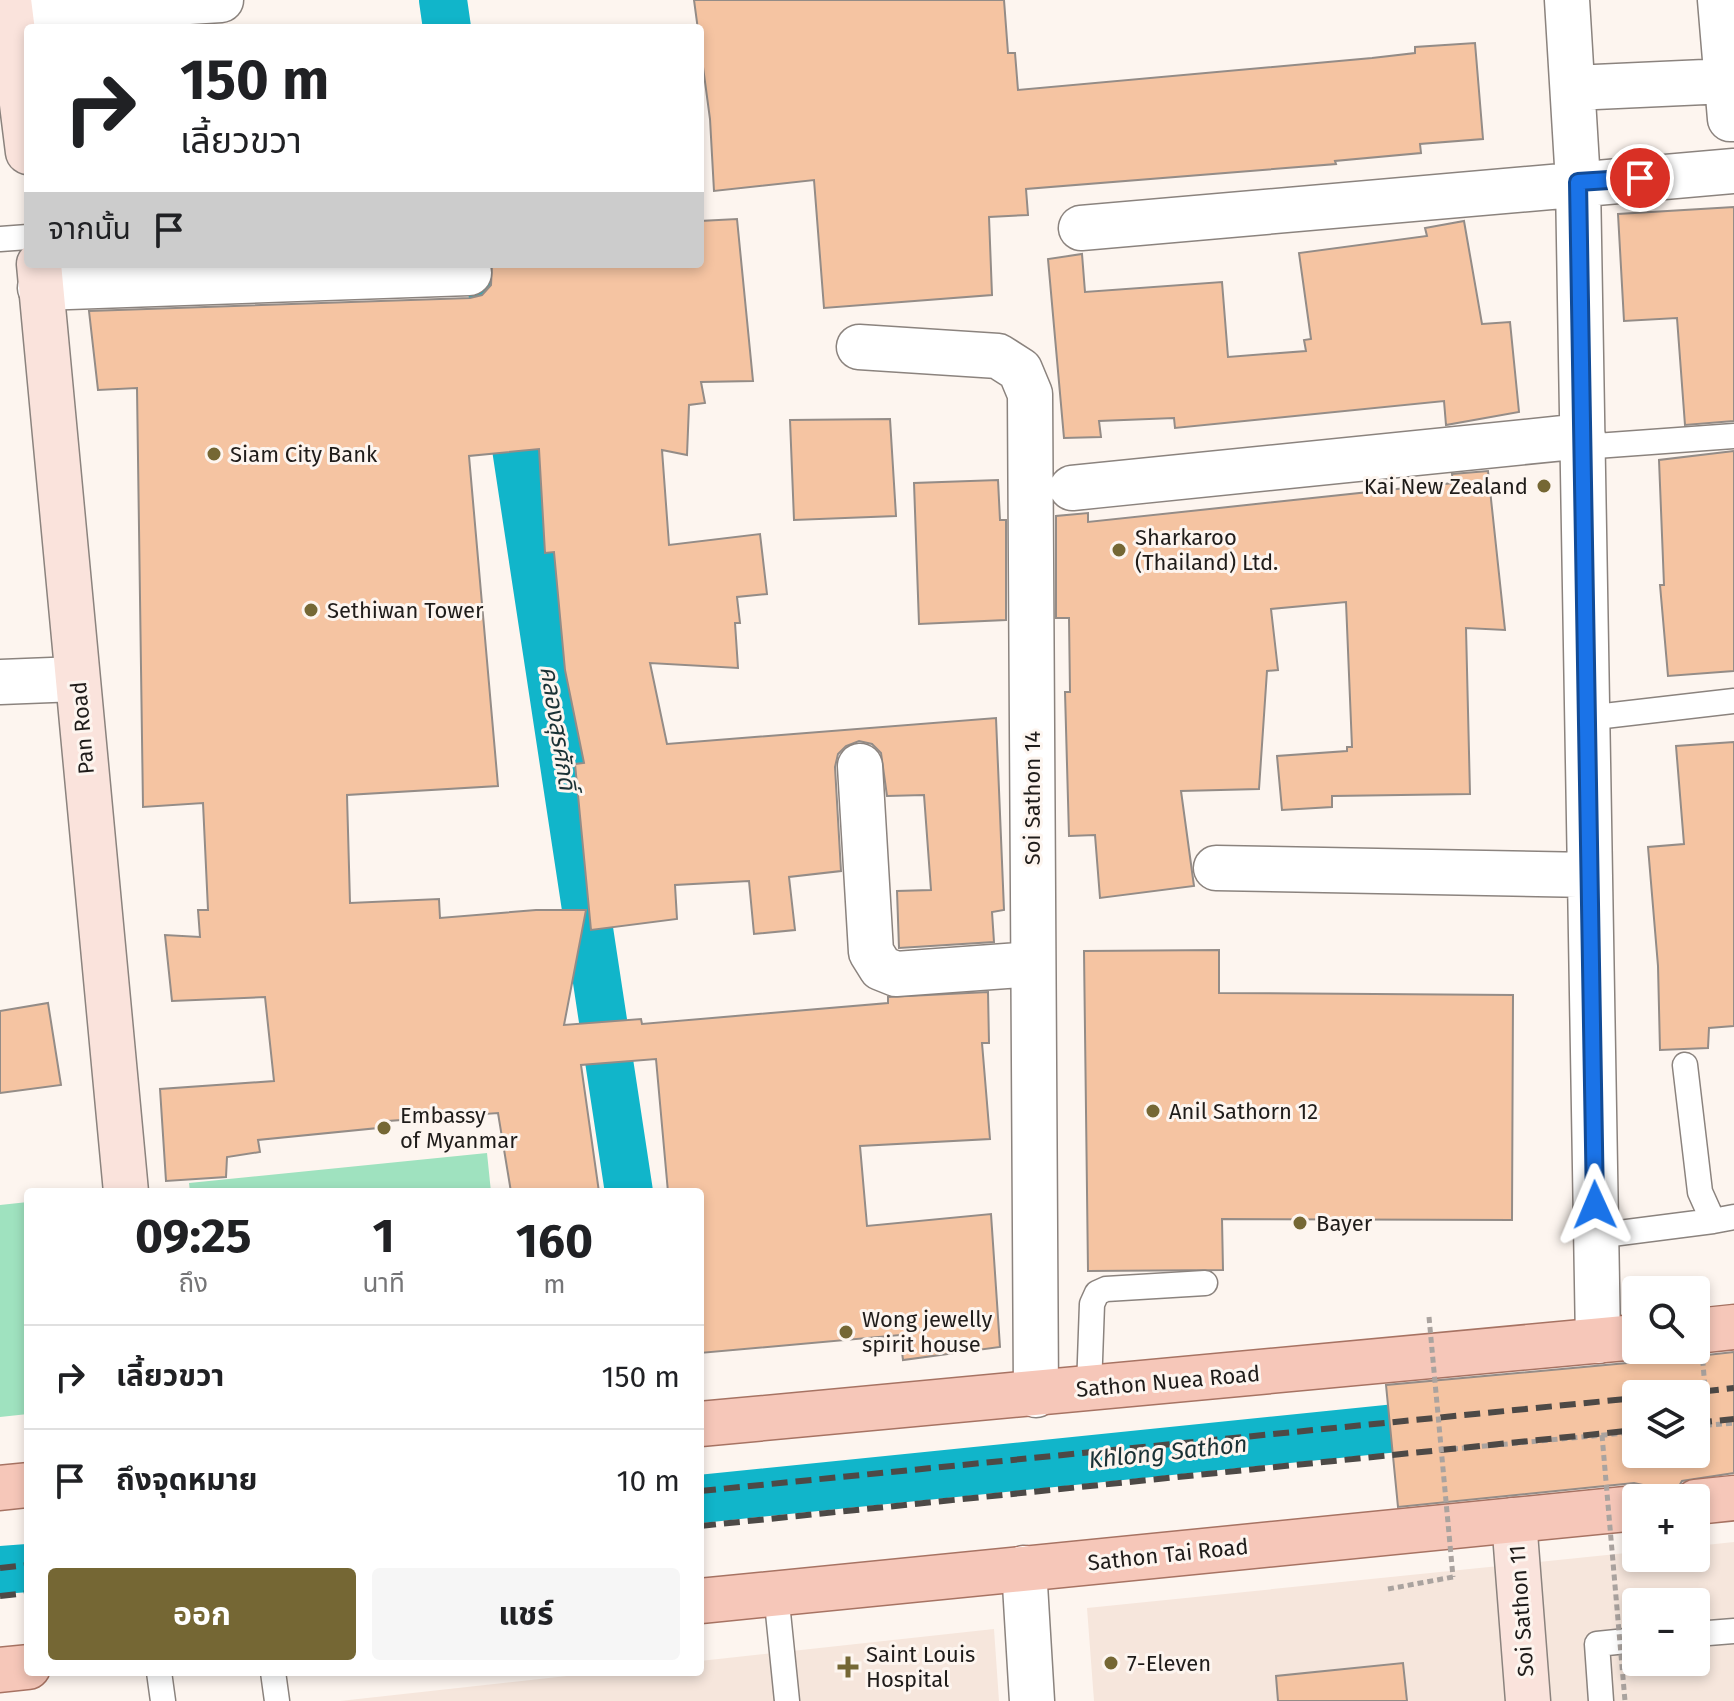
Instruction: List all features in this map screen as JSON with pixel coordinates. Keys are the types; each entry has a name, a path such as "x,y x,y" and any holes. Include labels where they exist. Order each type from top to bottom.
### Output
{"main road":[{"path":"1710,1316 1734,1327"},
{"name":"Sathon Nuea Road","path":"704,1424 1617,1339"},
{"path":"0,1488 24,1485"},
{"path":"1710,1501 1734,1498"},
{"name":"Sathon Tai Road","path":"704,1601 1622,1509"},
{"path":"0,1670 24,1667"}],"street":[{"path":"24,120 10,7 221,0"},
{"path":"1567,0 1578,182 1596,1236 1617,1339"},
{"path":"1573,88 1730,100 1720,0"},
{"path":"1081,228 1578,182 1734,171"},
{"path":"40,276 469,273"},
{"name":"Pan Road","path":"40,276 126,1188"},
{"name":"Soi Sathon 14","path":"859,347 998,356 1020,370 1030,394 1036,1395"},
{"path":"1072,488 1582,442"},
{"path":"0,682 77,679"},
{"path":"860,766 871,952 881,968 896,974 1033,964"},
{"path":"1216,868 1590,875"},
{"name":"Soi Sathon 11","path":"1514,1520 1528,1701"},
{"path":"1024,1568 1032,1701"}],"lane":[{"path":"0,239 24,237"},
{"path":"1582,442 1734,436"},
{"path":"1587,718 1734,701"},
{"path":"1685,1065 1700,1192 1723,1219"},
{"path":"1596,1236 1723,1219"},
{"path":"1089,1388 1092,1304 1097,1293 1106,1289 1205,1283"},
{"path":"776,1593 787,1701"},
{"path":"1710,1633 1734,1631"},
{"path":"1601,1701 1597,1644 1622,1641"},
{"path":"160,1676 163,1701"},
{"path":"274,1676 277,1701"}],"path":[{"path":"1388,1589 1453,1577 1429,1317"},
{"path":"1710,1425 1734,1423"},
{"path":"1442,1450 1622,1433"},
{"path":"1602,1435 1625,1701"}],"shaded area":[{"path":"1734,1542 1734,1701 1094,1701 1087,1608 1622,1553 1622,1572 1710,1572 1710,1545"},
{"name":"Saint Louis Hospital","path":"994,1629 999,1701 340,1701 567,1676 704,1676 704,1661"}],"green space":[{"path":"487,1153 491,1188 190,1188 189,1183"},
{"path":"24,1202 24,1414 0,1417 0,1205"}],"building":[{"path":"694,0 1004,0 1008,53 1015,53 1018,90 1372,58 1415,53 1415,47 1475,43 1483,139 1420,144 1421,153 1335,161 1336,164 1026,189 1028,215 989,217 992,295 824,308 814,180 714,191 704,74 704,24 697,24"},
{"path":"1734,207 1734,421 1685,425 1677,318 1624,321 1618,214"},
{"path":"737,219 753,381 701,382 705,403 689,405 687,455 662,450 669,545 760,534 767,594 737,597 740,623 735,623 738,668 650,663 667,744 996,718 1004,910 992,912 994,942 899,948 897,891 931,890 924,795 887,796 881,753 872,744 859,741 846,746 838,754 835,767 841,871 789,877 795,930 754,934 749,881 675,885 677,919 591,930 575,764 584,763 565,670 554,552 545,553 539,449 469,456 498,786 347,795 350,903 439,899 440,918 536,910 586,910 564,1025 641,1019 642,1024 888,1003 888,997 988,992 989,1043 982,1043 990,1139 860,1146 867,1226 991,1214 1000,1347 903,1360 900,1335 704,1353 704,1188 668,1188 656,1059 581,1065 598,1188 510,1188 498,1113 388,1121 388,1127 258,1140 260,1152 227,1157 226,1177 166,1181 160,1089 274,1081 265,997 172,1001 165,935 200,937 198,910 208,910 203,803 143,807 137,388 98,390 89,311 470,298 482,295 491,285 492,268 704,268 704,221"},
{"path":"1464,221 1482,324 1510,322 1519,412 1446,425 1444,401 1175,428 1174,418 1099,421 1101,437 1064,438 1048,259 1082,254 1085,292 1222,282 1228,357 1306,351 1304,340 1311,339 1299,253 1427,236 1425,228"},
{"path":"890,419 896,516 794,520 790,420"},
{"path":"1734,451 1734,671 1668,676 1660,585 1664,585 1659,460"},
{"path":"1488,471 1505,630 1466,628 1470,794 1332,796 1332,807 1282,810 1277,756 1347,751 1347,747 1352,747 1346,602 1271,609 1278,670 1267,671 1259,789 1181,791 1194,886 1100,898 1095,835 1069,836 1065,692 1070,692 1069,618 1056,618 1056,516 1088,513 1088,522 1453,483 1452,474"},
{"path":"998,480 1000,520 1006,520 1006,620 919,624 914,483"},
{"path":"1734,742 1734,1026 1709,1028 1708,1048 1660,1050 1658,966 1648,847 1684,844 1676,746"},
{"path":"1219,950 1219,993 1513,995 1512,1220 1222,1219 1223,1270 1088,1271 1084,951"},
{"path":"48,1003 61,1085 0,1093 0,1011"},
{"path":"1734,1352 1734,1473 1682,1481 1680,1484 1634,1483 1398,1507 1386,1385 1622,1363 1710,1364 1710,1355"},
{"path":"1403,1663 1407,1701 1278,1701 1276,1676"}],"waterway":[{"name":"คลองสุรศักดิ์","path":"443,0 446,24"},
{"name":"คลองสุรศักดิ์","path":"489,268 628,1188"},
{"name":"Khlong Sathon","path":"704,1499 1456,1422"},
{"name":"Khlong Sathon","path":"0,1570 24,1568"}],"railway":[{"path":"1710,1391 1734,1388"},
{"path":"704,1491 1622,1399"},
{"path":"1710,1422 1734,1419"},
{"path":"704,1526 1622,1431"},
{"path":"0,1568 24,1565"},
{"path":"0,1596 24,1593"}],"place":[{"name":"Siam City Bank","path":"214,454"},
{"name":"Kai New Zealand","path":"1544,486"},
{"name":"Sharkaroo (Thailand) Ltd.","path":"1119,550"},
{"name":"Sethiwan Tower","path":"311,610"},
{"name":"Anil Sathorn 12","path":"1153,1111"},
{"name":"Embassy of Myanmar","path":"384,1128"},
{"name":"Bayer","path":"1300,1223"},
{"name":"Wong jewelly spirit house","path":"846,1332"},
{"name":"7-Eleven","path":"1111,1663"},
{"name":"Saint Louis Hospital","path":"848,1667"}],"route":[{"path":"1595,1205 1578,182 1640,178"}]}
